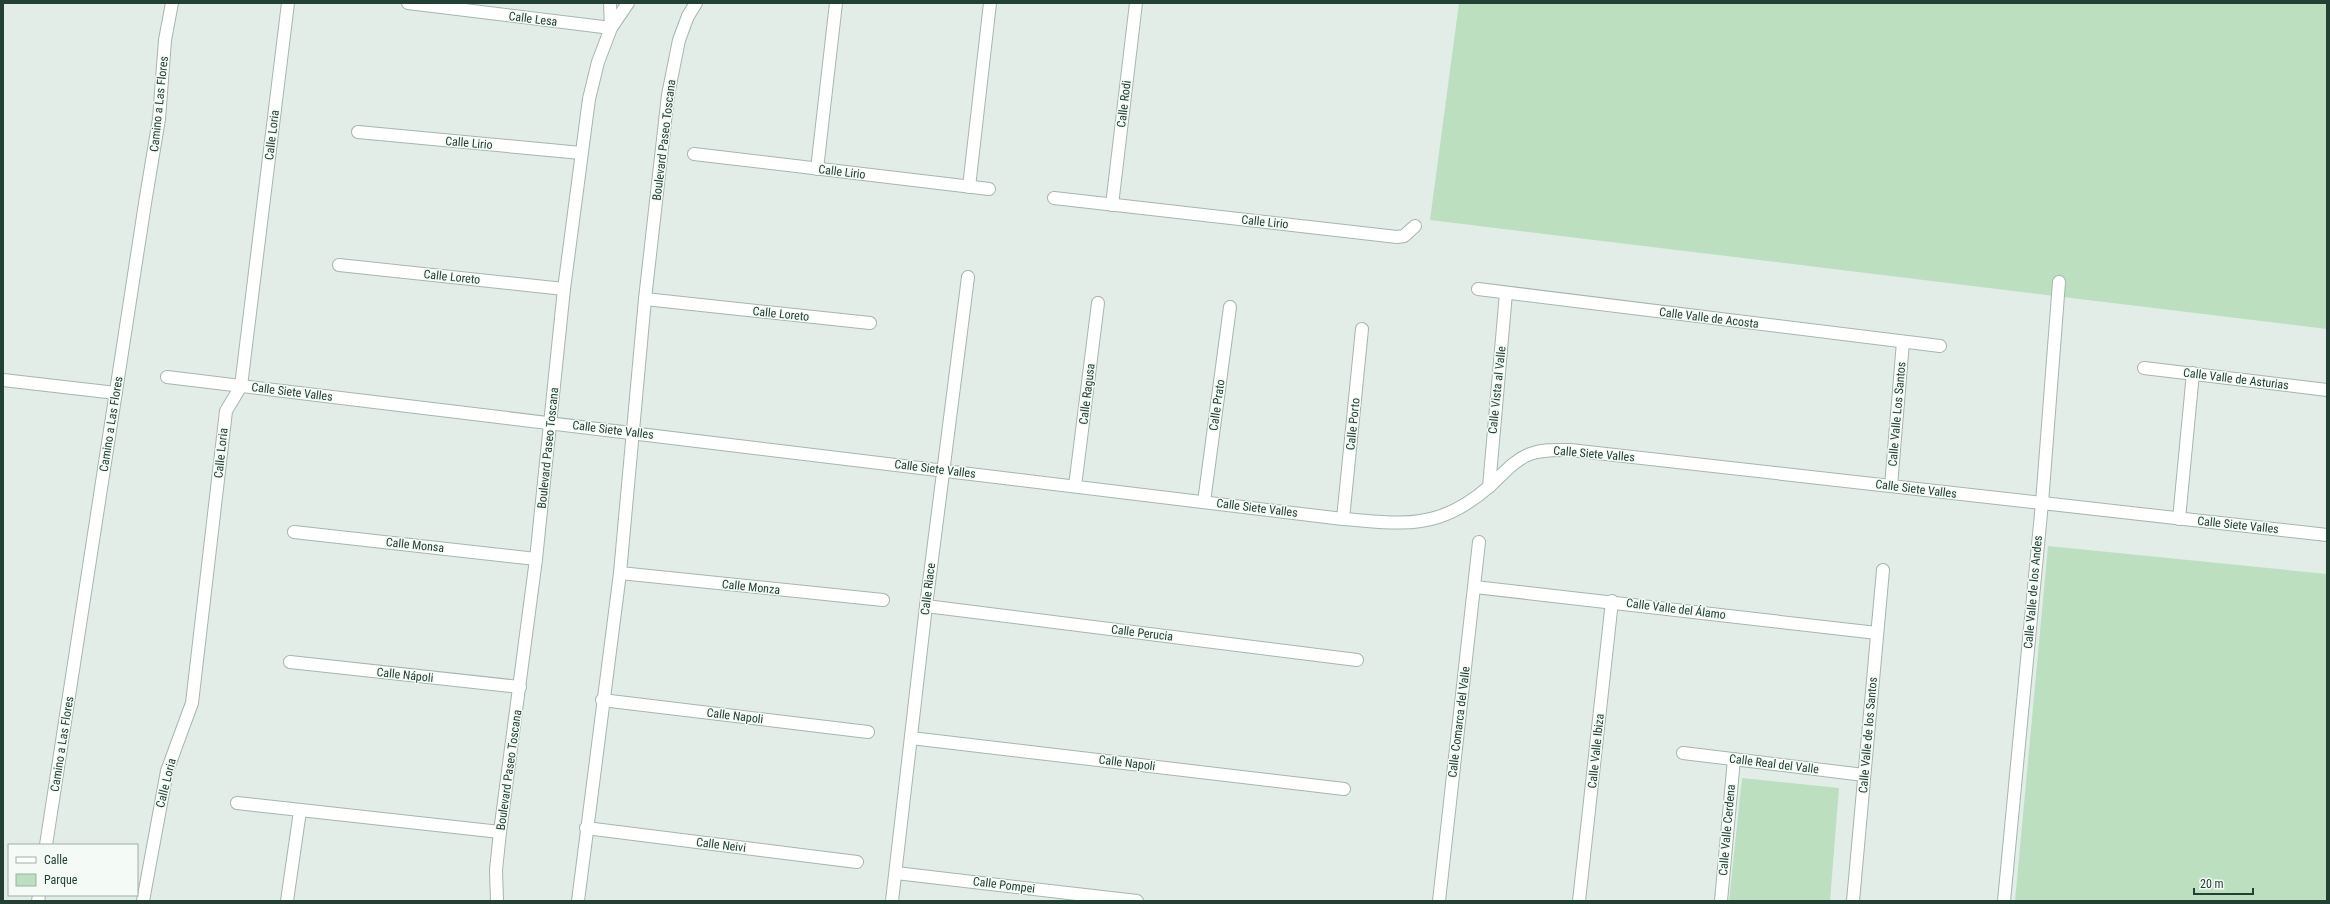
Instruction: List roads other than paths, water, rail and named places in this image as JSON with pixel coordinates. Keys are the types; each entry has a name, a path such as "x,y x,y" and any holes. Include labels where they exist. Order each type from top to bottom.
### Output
{"street":[{"name":"Camino a Las Flores","path":"46,844 154,156 165,40 172,3"},
{"name":"Calle Loria","path":"143,901 166,771 192,703 226,411 241,386 288,3"},
{"name":"Calle Lesa","path":"408,3 611,28"},
{"path":"610,3 611,28"},
{"name":"Boulevard Paseo Toscana","path":"497,901 496,870 500,832 536,559 564,290 581,153 589,99 598,62 611,28 628,3"},
{"name":"Boulevard Paseo Toscana","path":"578,901 602,700 620,573 645,299 673,66 688,16 696,3"},
{"path":"817,168 836,3"},
{"path":"969,187 990,3"},
{"name":"Calle Rodi","path":"1112,205 1136,3"},
{"name":"Calle Lirio","path":"358,132 581,153"},
{"name":"Calle Lirio","path":"694,154 989,189"},
{"name":"Calle Lirio","path":"1054,198 1397,237 1404,236 1415,226"},
{"name":"Calle Loreto","path":"339,265 564,290"},
{"name":"Calle Riace","path":"892,901 926,606 968,277"},
{"name":"Calle Valle de los Andes","path":"2004,901 2042,503 2059,282"},
{"name":"Calle Valle de Acosta","path":"1478,290 1940,346"},
{"name":"Calle Vista al Valle","path":"1489,487 1506,293"},
{"name":"Calle Loreto","path":"645,299 870,324"},
{"name":"Calle Ragusa","path":"1075,486 1098,303"},
{"name":"Calle Prato","path":"1204,502 1230,308"},
{"name":"Calle Porto","path":"1343,519 1362,329"},
{"name":"Calle Valle Los Santos","path":"1891,486 1903,342"},
{"name":"Calle Valle de Asturias","path":"2144,368 2327,390"},
{"path":"2179,519 2193,373"},
{"name":"Calle Siete Valles","path":"167,377 633,432 1343,519 1409,523 1425,521 1468,504 1489,487 1517,460 1531,453 1548,450 1570,450 2327,536"},
{"path":"3,380 116,393"},
{"name":"Calle Monsa","path":"294,532 536,559"},
{"name":"Calle Comarca del Valle","path":"1439,901 1479,542"},
{"name":"Calle Valle de los Santos","path":"1853,901 1876,633 1883,570"},
{"name":"Calle Monza","path":"620,573 883,600"},
{"name":"Calle Valle del Álamo","path":"1475,587 1612,601 1876,633"},
{"name":"Calle Valle Ibiza","path":"1579,901 1612,601"},
{"name":"Calle Perucia","path":"926,606 1357,660"},
{"name":"Calle Nápoli","path":"290,662 520,687"},
{"name":"Calle Napoli","path":"602,700 868,732"},
{"name":"Calle Napoli","path":"911,738 1344,789"},
{"name":"Calle Real del Valle","path":"1683,753 1864,775"},
{"name":"Calle Valle Cerdena","path":"1721,901 1734,759"},
{"path":"237,803 500,832"},
{"path":"287,901 300,811"},
{"name":"Calle Neivi","path":"586,828 856,862"},
{"name":"Calle Pompei","path":"896,873 1137,901"}]}
